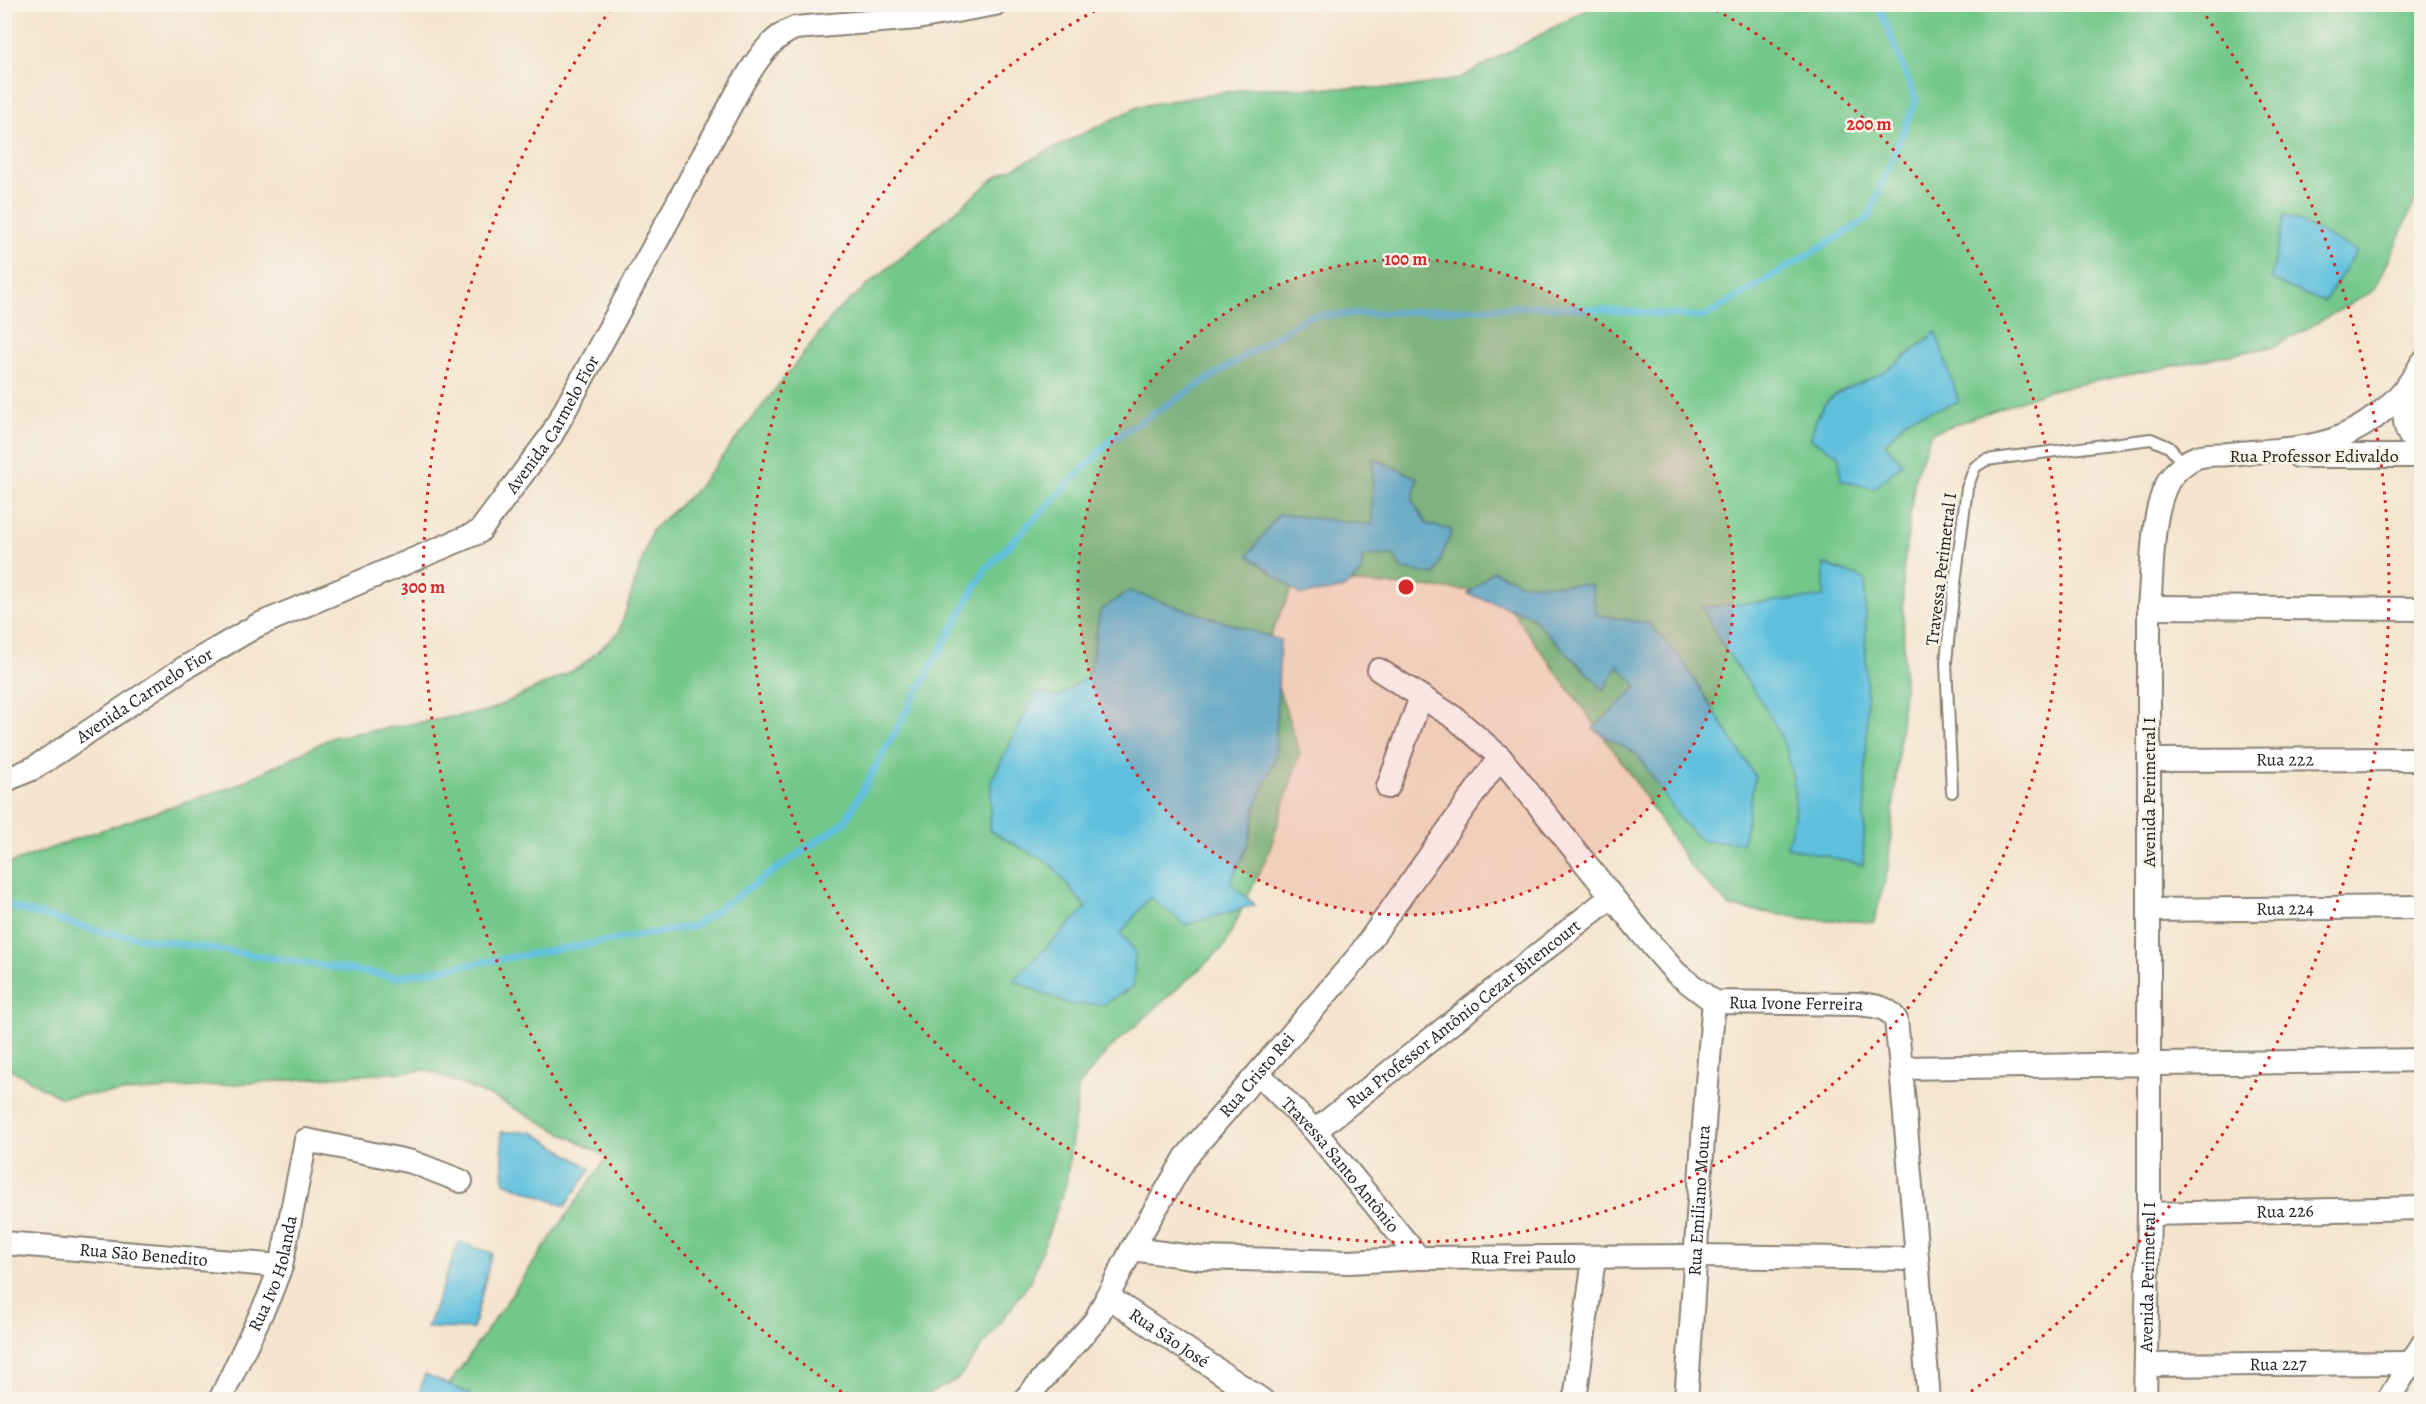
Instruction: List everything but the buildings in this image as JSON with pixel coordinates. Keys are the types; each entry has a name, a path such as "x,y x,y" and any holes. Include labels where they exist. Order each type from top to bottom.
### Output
{"street":[{"name":"Avenida Carmelo Fior","path":"4,781 34,768 184,668 258,625 479,532 552,436 742,84 761,54 778,36 795,28 917,18 995,4"},
{"name":"Rua Professor Edivaldo","path":"2416,372 2404,414 2408,435 2421,449"},
{"path":"2184,464 2198,456 2287,448 2337,438 2384,410 2416,372"},
{"name":"Rua Professor Edivaldo","path":"2207,456 2421,456"},
{"name":"Avenida Perimetral I","path":"2145,1400 2149,1214 2149,607 2158,515 2164,490 2171,477 2184,464"},
{"path":"2149,607 2421,609"},
{"name":"Rua Ivone Ferreira","path":"1379,670 1455,718 1500,757 1611,897 1676,973 1714,1002 1857,1004 1886,1008 1896,1020 1929,1400"},
{"path":"1388,787 1421,697"},
{"name":"Rua Cristo Rei","path":"1024,1400 1095,1321 1132,1249 1186,1157 1357,958 1500,757"},
{"name":"Rua 222","path":"2149,760 2421,759"},
{"name":"Rua Professor Antônio Cezar Bitencourt","path":"1316,1131 1611,897"},
{"name":"Rua 224","path":"2149,910 2421,907"},
{"name":"Rua Emiliano Moura","path":"1686,1400 1702,1126 1714,1002"},
{"path":"1901,1068 2421,1060"},
{"name":"Travessa Santo Antônio","path":"1259,1074 1316,1131 1419,1258"},
{"name":"Rua Ivo Holanda","path":"220,1400 269,1297 280,1266 306,1140 412,1162 461,1181"},
{"name":"Rua 226","path":"2149,1214 2421,1208"},
{"name":"Rua São Benedito","path":"4,1243 280,1266"},
{"name":"Rua Frei Paulo","path":"1132,1249 1200,1258 1350,1262 1419,1258 1696,1256 1916,1258"},
{"path":"1575,1400 1594,1258"},
{"name":"Rua São José","path":"1107,1296 1262,1400"},
{"path":"2388,1400 2416,1354"},
{"name":"Rua 227","path":"2146,1365 2416,1354"}],"lane":[{"name":"Travessa Perimetral I","path":"1952,792 1946,662 1959,537 1967,488 1975,467 1986,460 2151,438 2169,447 2184,464"}],"green space":[{"path":"1595,5 2421,5 2421,188 2375,290 2276,346 2050,390 1931,433 1915,477 1903,573 1904,690 1888,868 1874,922 1808,919 1730,907 1690,866 1622,762 1498,592 1296,579 1265,648 1300,753 1269,852 1224,947 1107,1051 1079,1086 1066,1184 1031,1281 958,1379 919,1399 439,1399 607,1157 497,1099 427,1070 59,1097 5,1066 5,865 237,785 333,737 488,711 580,667 619,632 652,530 696,490 836,312 997,176 1140,106 1250,88 1402,88 1458,79"}],"water":[{"path":"2284,214 2357,251 2324,302 2271,280"},
{"path":"1936,332 1959,402 1908,418 1885,444 1903,463 1874,489 1841,480 1839,455 1811,439 1822,408 1839,392 1888,369"},
{"path":"1373,458 1418,478 1412,500 1427,524 1452,530 1435,575 1401,569 1394,555 1363,556 1361,574 1342,589 1301,595 1248,555 1279,514 1372,525"},
{"path":"1824,564 1865,579 1867,724 1863,865 1787,847 1794,819 1795,802 1792,772 1784,745 1760,699 1715,633 1702,607 1824,597"},
{"path":"1493,571 1523,584 1591,585 1597,615 1648,623 1680,657 1755,776 1743,843 1702,841 1682,822 1637,754 1593,729 1637,687 1618,665 1604,690 1529,615 1468,594"},
{"path":"1129,591 1280,640 1275,759 1256,807 1248,845 1230,883 1255,905 1185,925 1150,897 1121,933 1135,951 1134,986 1105,1004 1070,1005 1013,980 1086,908 1052,865 990,831 991,781 1037,691 1058,697 1089,675 1100,611"},
{"path":"501,1132 533,1132 591,1169 565,1206 504,1182"},
{"path":"459,1242 492,1253 473,1329 427,1328"},
{"path":"425,1374 470,1394 468,1399 417,1399"}],"waterway":[{"path":"4,905 103,932 396,977 694,926 845,822 985,570 1110,441 1308,316 1542,306 1704,317 1868,219 1916,100 1878,4"}]}
